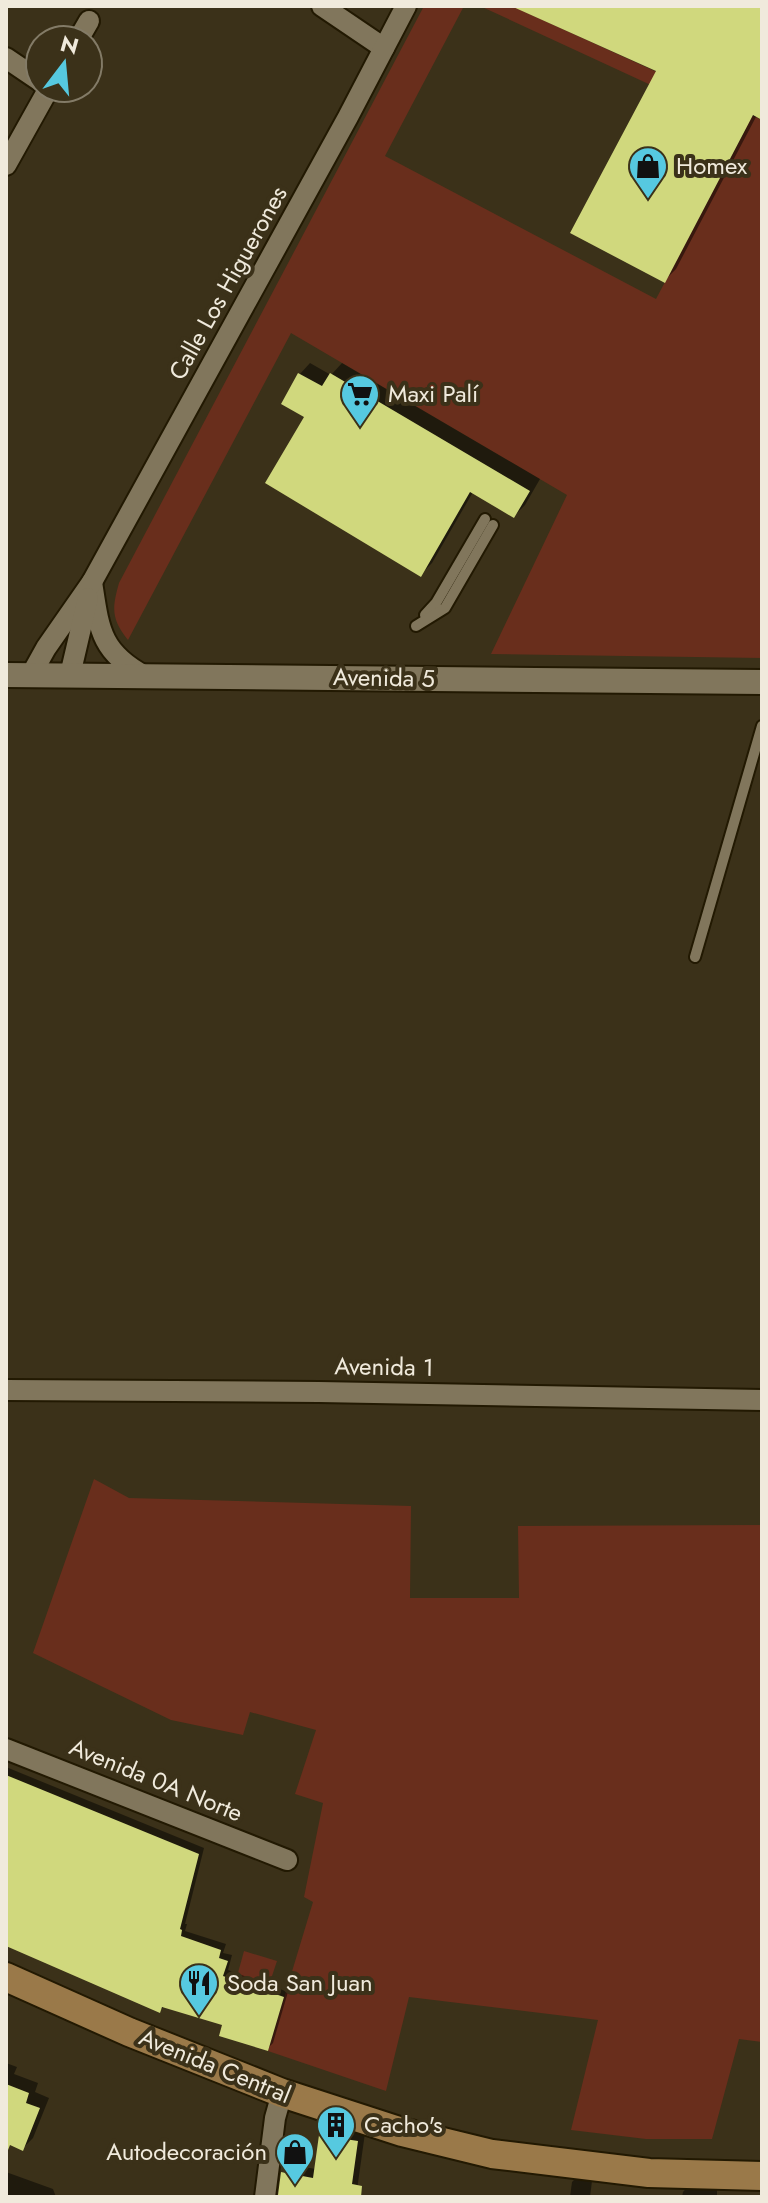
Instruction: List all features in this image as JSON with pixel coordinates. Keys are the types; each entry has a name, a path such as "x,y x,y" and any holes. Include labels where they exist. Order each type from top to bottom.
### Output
{"main road":[{"name":"Avenida Central","path":"6,1977 129,2032 282,2093 402,2132 492,2154 744,2183"}],"street":[{"path":"322,6 384,48"},
{"name":"Calle Los Higuerones","path":"31,675 92,582 406,6"},
{"path":"6,58 24,70"},
{"path":"7,161 40,104"},
{"path":"92,582 97,616 107,644 124,664 145,676"},
{"name":"Calle Los Higuerones","path":"70,675 92,582"},
{"name":"Avenida 5","path":"6,675 762,682"},
{"name":"Avenida 1","path":"6,1390 762,1400"},
{"name":"Avenida 0A Norte","path":"6,1749 287,1860"},
{"path":"265,2197 275,2118 282,2093"}],"lane":[{"path":"489,522 445,608 416,626 436,603 489,522"},
{"path":"695,957 762,726"}],"shaded area":[{"path":"424,6 464,6 385,156 656,299 746,129 480,6 525,6 523,11 762,120 762,658 491,654 567,495 291,333 128,640 118,626 114,606 119,583"},
{"path":"94,1479 129,1498 411,1506 410,1598 519,1598 518,1526 762,1525 762,2042 739,2039 712,2139 646,2139 571,2130 598,2020 409,1997 386,2091 268,2051 313,1902 304,1897 323,1803 295,1794 316,1730 250,1712 243,1735 171,1720 33,1653"},
{"path":"244,1951 277,1961 267,1991 236,1980"}],"building":[{"path":"511,6 762,6 762,120 753,115 665,283 570,233 656,71"},
{"name":"Maxi Palí","path":"298,373 322,386 330,373 530,491 514,518 470,492 421,577 265,483 304,417 281,404"},
{"path":"6,1775 199,1854 180,1929 181,1936 221,1950 219,1958 228,1961 223,1976 284,1997 268,2051 219,2036 222,2025 162,2007 160,2013 6,1946"},
{"path":"6,2084 29,2093 26,2103 40,2108 23,2151 10,2145 6,2150"},
{"name":"Cacho's","path":"319,2135 358,2141 352,2184 362,2186 361,2197 278,2195 281,2172 313,2178"}],"place":[{"name":"Homex","path":"648,200"},
{"name":"Maxi Palí","path":"360,428"},
{"name":"Soda San Juan","path":"199,2017"},
{"name":"Cacho's","path":"336,2159"},
{"name":"Autodecoración","path":"295,2186"}]}
